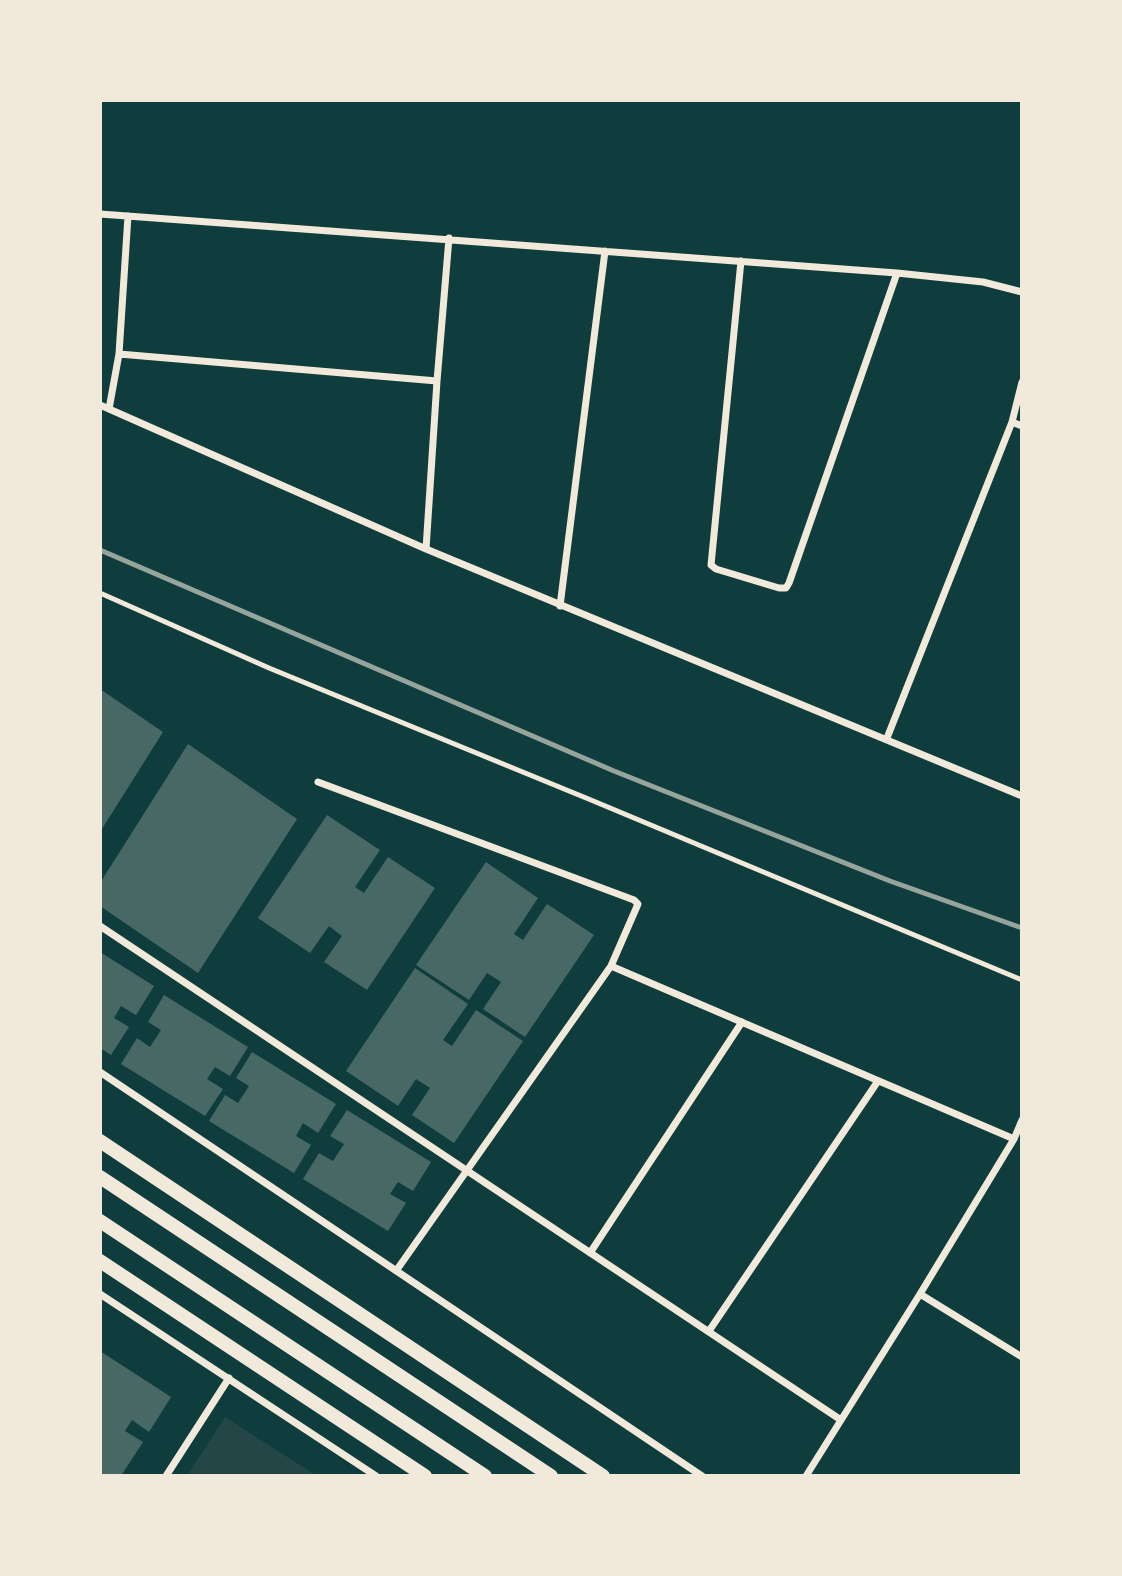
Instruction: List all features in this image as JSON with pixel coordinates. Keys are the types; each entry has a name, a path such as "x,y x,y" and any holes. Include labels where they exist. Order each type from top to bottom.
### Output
{"main road":[{"path":"100,1140 603,1476"},
{"path":"100,1177 551,1476"},
{"path":"100,1221 485,1476"},
{"path":"100,1261 425,1476"}],"street":[{"path":"100,214 897,273 983,282 1022,292"},
{"path":"109,409 119,354 128,216"},
{"path":"426,550 449,238"},
{"path":"560,606 605,251"},
{"path":"741,261 711,565 716,569 779,588 786,588 789,583 897,273"},
{"path":"119,354 437,381"},
{"path":"887,738 1012,422 1022,382"},
{"path":"100,405 426,550 1022,794"},
{"path":"1012,422 1022,426"},
{"path":"318,782 634,900 638,904 611,966 396,1271"},
{"path":"100,926 841,1420"},
{"path":"611,966 1014,1139"},
{"path":"590,1253 742,1022"},
{"path":"100,1072 702,1476"},
{"path":"709,1331 878,1081"},
{"path":"806,1476 920,1294 1014,1139 1022,1120"},
{"path":"100,1294 376,1476"},
{"path":"920,1294 1022,1357"},
{"path":"166,1476 229,1378"}],"lane":[{"path":"100,593 268,668 1022,980"}],"shaded area":[{"path":"225,1417 317,1476 187,1476"}],"building":[{"path":"100,689 163,732 100,832"},
{"path":"188,744 297,819 198,973 100,906 100,883"},
{"path":"327,815 380,850 355,887 364,893 388,857 435,888 367,990 324,962 342,936 329,926 310,953 258,918"},
{"path":"486,862 538,898 514,934 523,940 547,904 594,935 525,1037 483,1009 501,982 487,973 469,1000 416,965"},
{"path":"100,952 154,986 136,1015 121,1006 114,1018 129,1027 111,1055 100,1048"},
{"path":"415,968 468,1004 443,1040 452,1046 476,1010 523,1041 454,1143 412,1115 430,1088 416,1079 398,1106 346,1071"},
{"path":"164,995 248,1047 230,1076 215,1067 207,1079 223,1089 205,1116 121,1064 137,1038 150,1047 161,1030 148,1022"},
{"path":"252,1052 336,1104 318,1133 303,1123 296,1136 311,1145 294,1173 209,1121 225,1095 238,1103 249,1086 236,1078"},
{"path":"347,1110 431,1162 413,1191 398,1182 390,1194 406,1203 388,1231 303,1179 319,1153 333,1161 344,1144 330,1136"},
{"path":"100,1351 171,1397 149,1432 132,1420 125,1431 143,1442 121,1476 100,1476"}],"railway":[{"path":"100,550 614,771 890,881 1022,928"}]}
